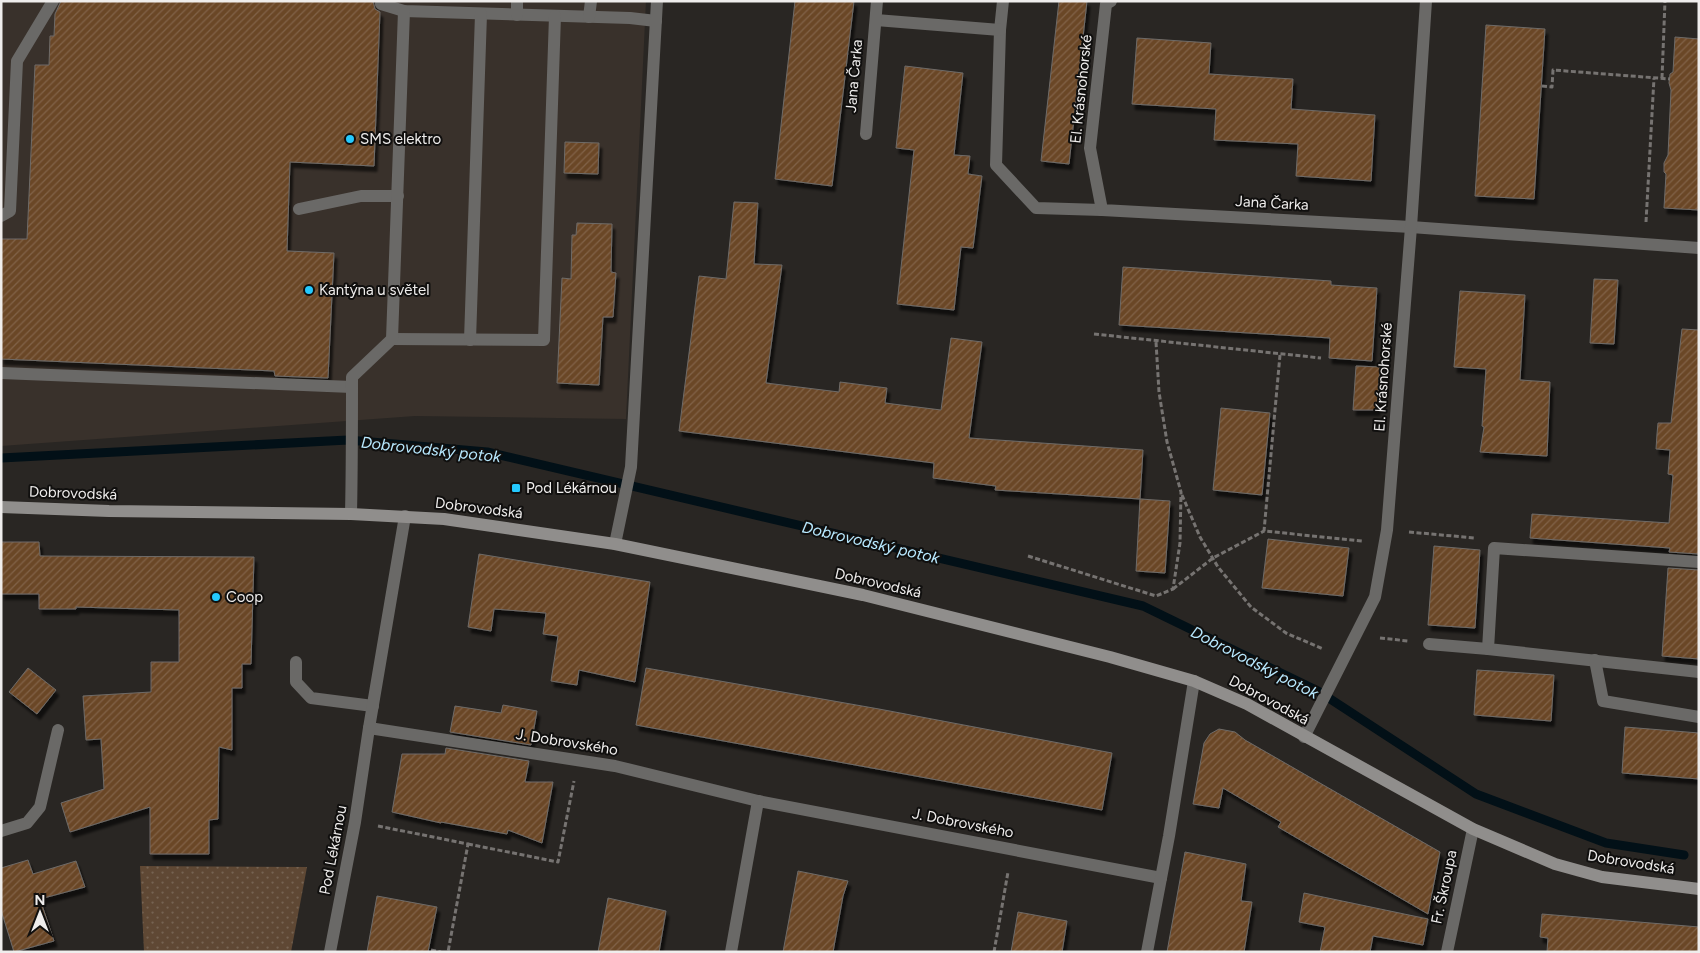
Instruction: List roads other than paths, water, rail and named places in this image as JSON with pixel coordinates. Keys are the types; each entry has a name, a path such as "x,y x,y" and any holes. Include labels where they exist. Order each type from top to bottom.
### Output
{"main road":[{"name":"Dobrovodská","path":"1,507 109,511 351,514 454,520 615,544 874,597 1110,657 1194,681 1248,704 1304,737 1473,829 1555,864 1602,877 1699,889"}],"street":[{"path":"1,216 10,211 17,61 53,1"},
{"path":"517,1 517,15"},
{"path":"589,17 591,1"},
{"path":"615,544 631,467 657,1"},
{"name":"Jana Čarka","path":"866,134 877,1"},
{"name":"Jana Čarka","path":"1003,1 1000,30 996,165 1036,208 1411,227 1699,248"},
{"name":"El. Krásnohorské","path":"1102,210 1090,148 1106,4 1110,1"},
{"name":"El. Krásnohorské","path":"1304,737 1375,597 1387,530 1411,227 1426,1"},
{"path":"381,4 404,11 656,21"},
{"path":"351,514 352,377 392,339 404,11"},
{"path":"470,340 481,14"},
{"path":"392,339 544,340 555,16"},
{"path":"876,20 1000,30"},
{"path":"299,209 361,196 398,196"},
{"path":"1,373 352,387"},
{"name":"Pod Lékárnou","path":"330,952 355,822 369,728 406,516"},
{"path":"1488,649 1494,548 1699,562"},
{"path":"1429,644 1699,672"},
{"path":"1595,660 1603,701 1699,717"},
{"path":"296,662 296,682 311,698 373,706"},
{"path":"1147,952 1194,681"},
{"name":"J. Dobrovského","path":"369,728 615,766 758,801 1161,878"},
{"path":"1,831 27,824 40,807 58,730"},
{"path":"731,952 758,801"},
{"name":"Fr. Škroupa","path":"1448,952 1473,829"}],"waterway":[{"name":"Dobrovodský potok","path":"1,458 348,440 487,452 1143,606 1318,691 1476,794 1606,843 1684,855"}],"place":[{"name":"SMS elektro","path":"350,139"},
{"name":"Kantýna u světel","path":"309,290"},
{"name":"Pod Lékárnou","path":"516,488"},
{"name":"Coop","path":"216,597"}]}
